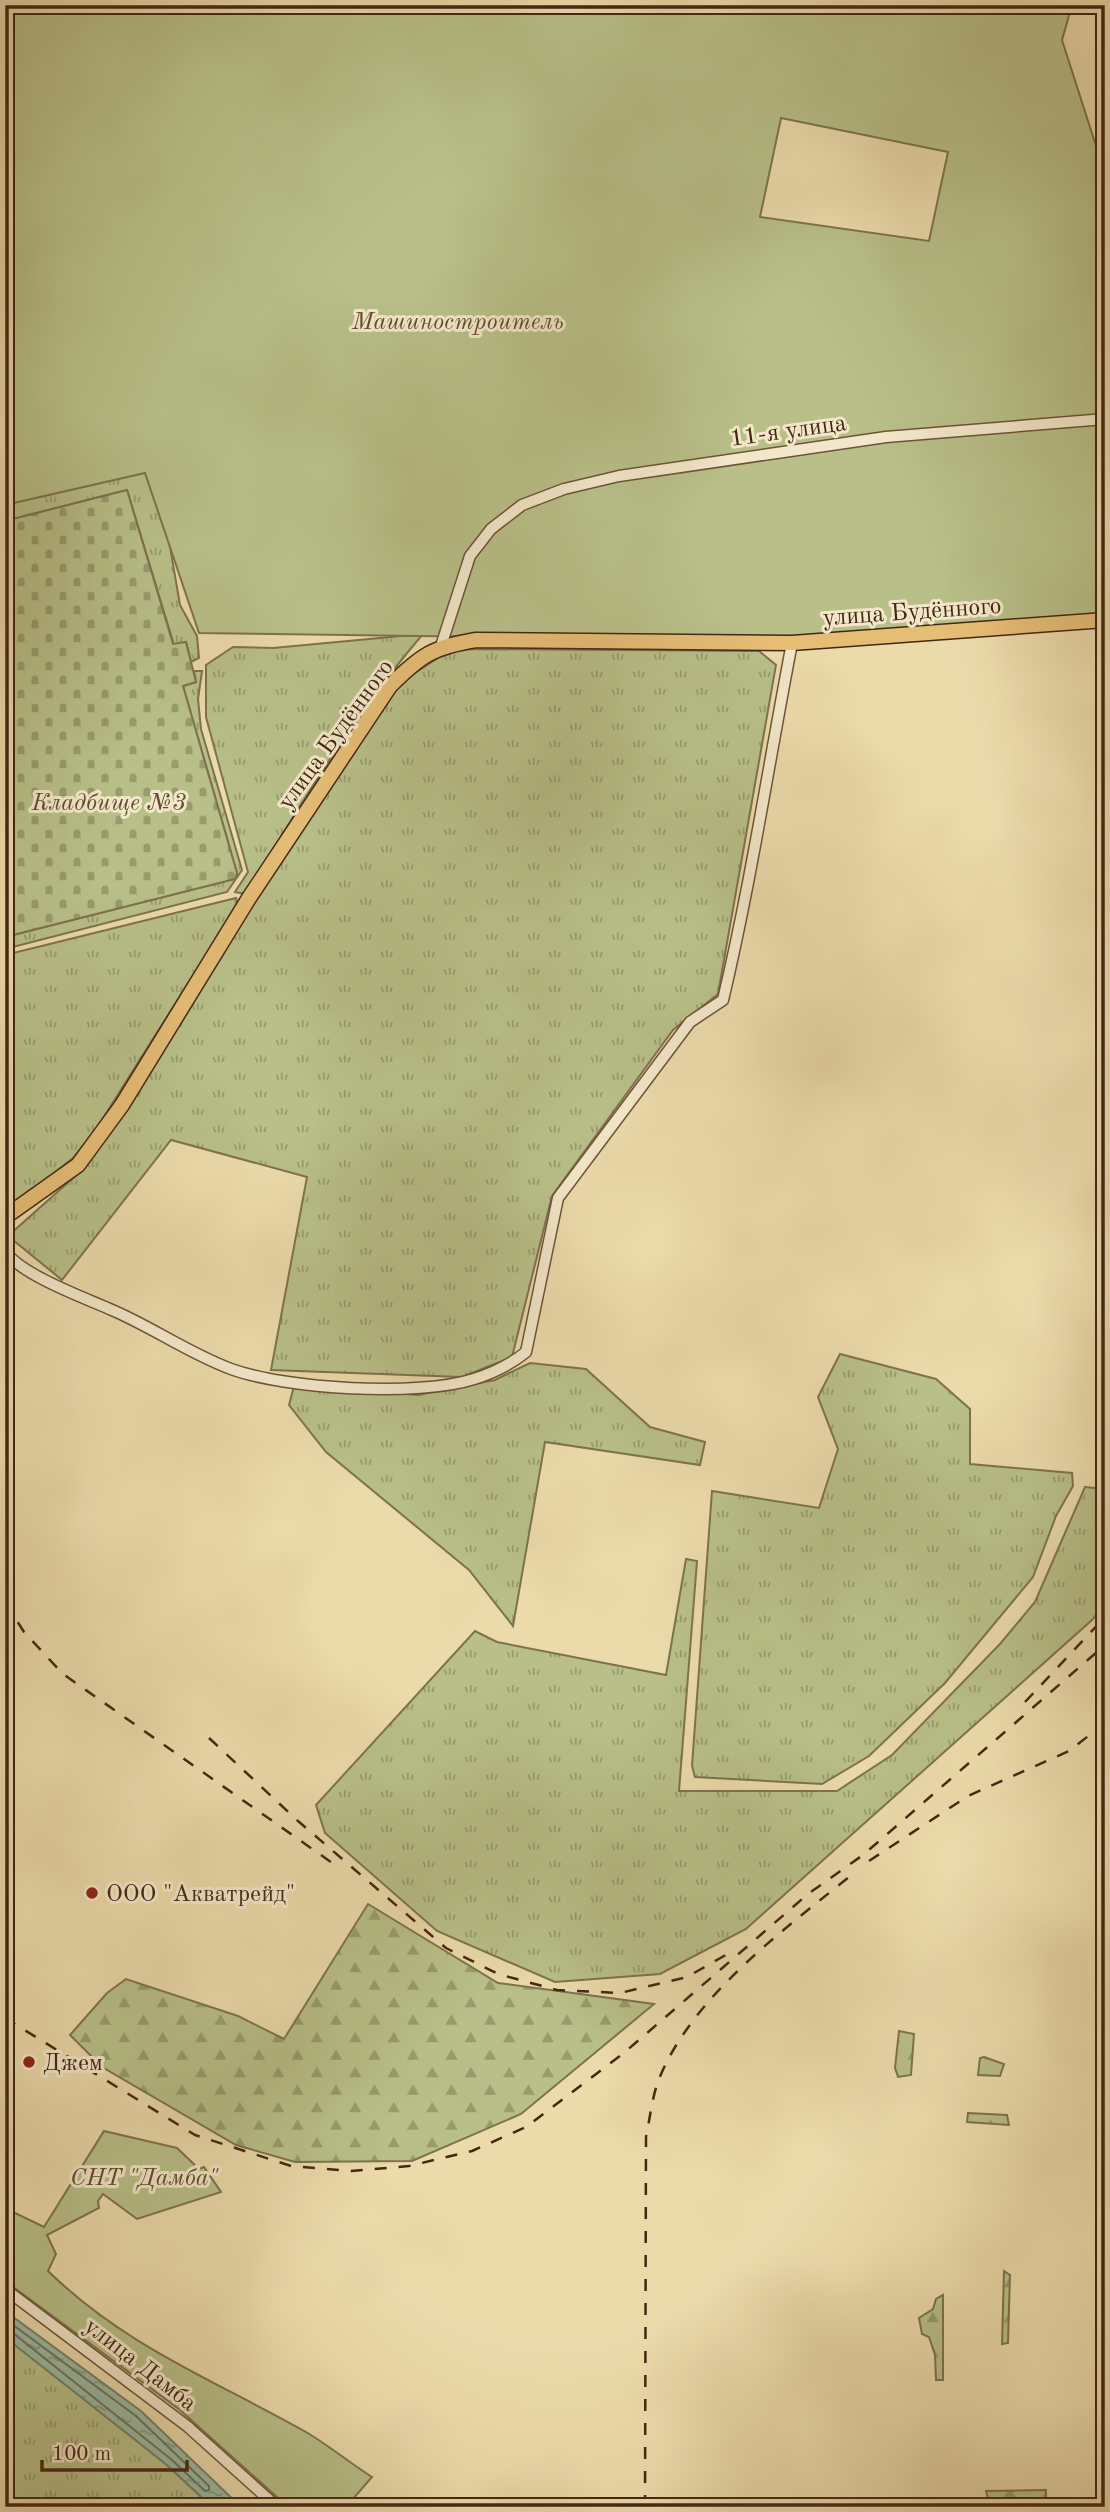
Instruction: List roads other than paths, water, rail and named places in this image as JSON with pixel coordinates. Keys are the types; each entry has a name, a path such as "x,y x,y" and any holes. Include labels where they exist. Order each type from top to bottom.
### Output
{"main road":[{"name":"улица Будённого","path":"5,1217 78,1165 121,1105 248,898 390,686 414,663 441,646 476,640 792,643 1105,620"}],"street":[{"name":"11-я улица","path":"441,646 470,556 491,529 522,505 564,489 619,476 886,437 1105,419"},
{"path":"5,1251 48,1282 120,1313 230,1368 268,1380 367,1387 432,1387 473,1380 510,1365 526,1352 558,1198 690,1023 723,1000 741,925 792,643"},
{"name":"улица Дамба","path":"5,2289 187,2426 277,2507"}],"water":[{"path":"5,2311 141,2411 241,2507 212,2507 167,2465 11,2342 5,2336"}],"railway":[{"path":"5,1602 24,1632 63,1674 338,1867"},
{"path":"1025,1702 1105,1617"},
{"path":"5,2018 195,2135 291,2166 351,2171 409,2166 472,2151 526,2127 625,2052 808,1894 863,1855 1105,1645"},
{"path":"869,1861 968,1796 1069,1751 1105,1723"},
{"path":"209,1738 298,1821 446,1948 498,1974 557,1990 620,1993 687,1977 731,1952"},
{"path":"645,2507 646,2137 659,2079 674,2048 717,1992 771,1941 854,1873"}],"place":[{"name":"ООО \"Акватрейд\"","path":"92,1893"},
{"name":"Джем","path":"29,2062"}],"park label":[{"name":"Машиностроитель","path":"458,321"},
{"name":"Кладбище №3","path":"109,802"},
{"name":"СНТ \"Дамба\"","path":"144,2177"}]}
